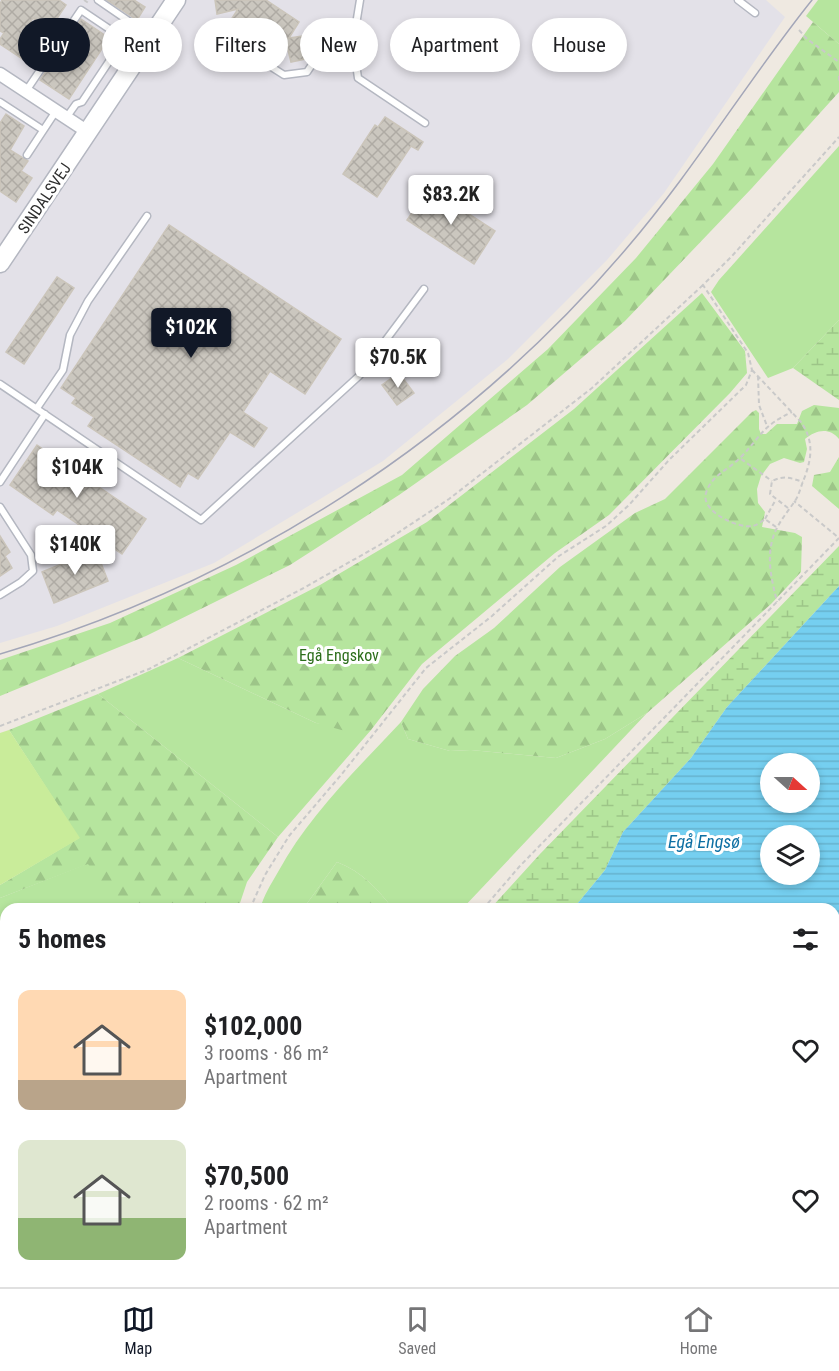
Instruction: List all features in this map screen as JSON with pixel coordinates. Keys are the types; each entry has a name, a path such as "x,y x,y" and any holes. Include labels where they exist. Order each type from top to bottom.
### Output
{"street":[{"name":"SINDALSVEJ","path":"163,18 174,1"},
{"name":"SINDALSVEJ","path":"0,263 128,72"},
{"path":"0,74 88,132"}],"lane":[{"path":"98,0 118,18"},
{"path":"357,18 360,0"},
{"path":"738,0 755,13"},
{"path":"26,91 81,10 102,24"},
{"path":"27,155 43,130 75,104 82,102 102,72"},
{"path":"279,72 284,75 307,72"},
{"path":"357,72 358,78 425,123"},
{"path":"0,102 43,130"},
{"path":"37,408 63,370 70,335 88,301 147,216"},
{"path":"0,384 201,520 359,376 424,289"},
{"path":"0,482 45,414"},
{"path":"0,507 32,555 33,571 21,582 0,595"}],"path":[{"path":"799,30 807,39 839,62"},
{"path":"839,76 839,82"},
{"path":"0,726 149,669 300,590 378,546 449,499 575,402 642,344 732,256 839,138"},
{"path":"703,285 743,344 752,370 805,427 811,444 809,464 803,482 777,527 772,543 771,575 777,602"},
{"path":"253,903 265,875 289,836 426,668 492,616 559,556 606,526 629,505 669,460 746,386 752,370"},
{"path":"758,376 759,405 767,426"},
{"path":"776,500 765,519 755,526 742,526 717,515 706,502 705,494 721,472 740,458 767,426 774,420 792,412"},
{"path":"740,458 772,481"},
{"path":"772,481 780,477 788,477 803,482"},
{"path":"772,481 770,494 788,508"},
{"path":"488,903 519,867 839,538 794,501"},
{"path":"765,519 777,527"}],"shaded area":[{"path":"0,0 766,0 785,17 664,193 607,260 508,359 383,461 214,563 57,626 0,643"}],"green space":[{"path":"818,0 839,0 839,44 806,16"},
{"path":"813,22 839,44 839,92 752,188 625,321 527,405 399,495 290,565 146,636 0,696 0,660 110,623 236,565 402,475 548,349 636,258 713,164"},
{"path":"839,146 839,320 793,368 768,378 711,292 719,280"},
{"name":"Egå Engskov","path":"702,293 745,351 747,373 609,515 555,553 422,664 371,730 356,734 316,723 178,658 320,585 427,522 574,409"},
{"path":"839,320 839,400 793,368"},
{"path":"814,405 839,408 839,439 827,431 809,436 805,439 807,449 804,462 784,458 770,464 761,476 757,489 758,503 765,512 762,527 795,533 802,537 801,572 771,604 647,713 605,739 556,758 471,750 450,751 408,739 401,722 423,689 455,656 494,628 560,567 635,513 665,499 752,412 756,410 759,413 759,429 761,434 766,434 777,424 797,424 802,411"},
{"path":"839,457 839,509 812,486 814,475 830,472"},
{"path":"839,546 839,586 727,707 691,758 623,832 605,870 578,903 495,903 540,854"},
{"path":"178,658 316,723 371,730 278,837 98,694"},
{"path":"98,694 278,837 247,882 240,903 116,903 88,864 0,898 0,885 79,838 9,730"},
{"path":"647,713 468,903 388,903 368,881 337,862 307,903 262,903 270,885 304,831 351,775 401,722 408,739 450,751 471,750 556,758 605,739"},
{"path":"9,730 80,838 0,885 0,733"},
{"path":"337,862 368,881 388,903 307,903"},
{"path":"89,863 117,903 0,903 0,898"}],"water":[{"name":"Egå Engsø","path":"839,586 839,903 578,903 605,870 623,832 691,758 727,707"}],"building":[{"path":"2,0 59,0 66,5 57,18 18,18 18,56 0,44 4,33 0,31"},
{"path":"107,0 134,0 145,7 138,18 134,18"},
{"path":"215,0 266,0 299,22 289,38 300,36 300,60 291,62 288,50 288,18 232,18 238,9 217,14"},
{"path":"90,25 102,33 102,49 90,67"},
{"path":"45,72 87,72 69,99 40,80"},
{"path":"6,114 24,126 10,150 28,161 21,171 32,178 16,202 0,191 0,123"},
{"path":"385,117 423,142 418,150 411,146 377,197 343,174 375,125 378,127"},
{"path":"429,188 495,231 474,264 407,220"},
{"path":"169,225 341,339 305,394 270,371 243,412 267,428 254,447 230,432 198,479 188,473 180,487 88,426 94,417 72,403 76,398 61,388"},
{"path":"57,277 74,288 24,364 6,352"},
{"path":"399,373 414,393 397,405 382,385"},
{"path":"37,445 146,519 122,554 57,510 53,515 10,485"},
{"path":"0,536 10,552 5,556 12,568 0,576"},
{"path":"96,550 108,581 54,603 42,572"}],"tram line":[{"path":"0,654 89,624 177,588 261,545 342,497 420,443 493,383 562,319 626,249 675,188 812,0"}]}
